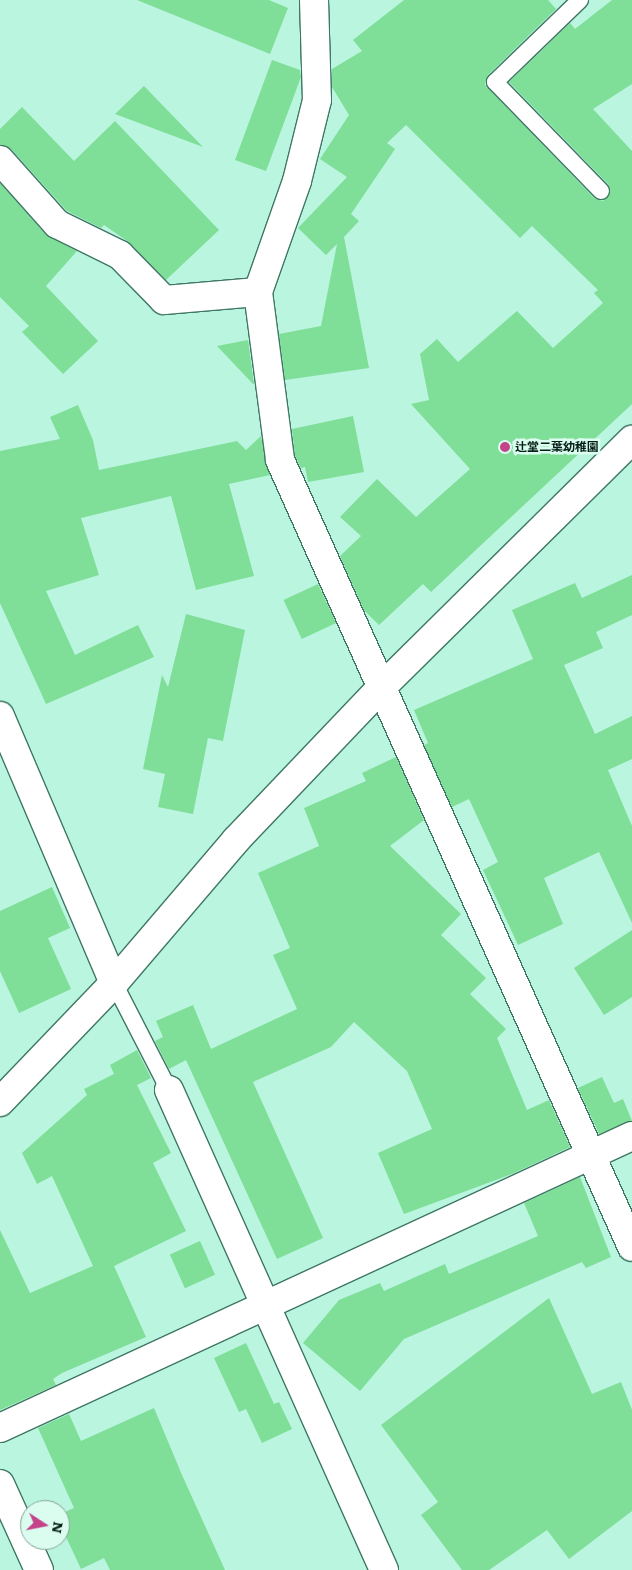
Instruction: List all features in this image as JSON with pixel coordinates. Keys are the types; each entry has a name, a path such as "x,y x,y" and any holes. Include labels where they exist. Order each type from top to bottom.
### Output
{"street":[{"path":"314,0 316,100 297,181 258,292 280,460 632,1247"},
{"path":"0,160 57,224 120,255 164,300 258,292"},
{"path":"0,1102 114,984 236,840 381,688 632,440"},
{"path":"0,716 114,984"},
{"path":"169,1090 384,1570"},
{"path":"0,1428 632,1136"},
{"path":"0,1484 39,1570"}],"lane":[{"path":"580,0 495,82 601,191"},
{"path":"114,984 169,1090"}],"building":[{"path":"137,0 269,0 288,8 270,54"},
{"path":"404,0 548,0 556,9 488,75 485,85 594,198 603,201 610,194 608,184 509,82 570,23 575,29 612,0 632,0 632,84 593,109 632,151 632,404 431,592 423,584 379,625 364,610 340,556 361,536 340,517 377,479 416,517 470,469 411,404 429,400 420,354 437,339 458,362 517,311 553,348 603,303 594,293 598,290 532,226 520,238 406,125 387,143 395,149 351,214 359,221 344,237 369,368 285,380 279,334 321,326 337,244 326,255 298,228 347,177 320,159 349,115 332,87 332,69 362,51 353,40"},
{"path":"272,60 300,70 301,77 266,171 235,160"},
{"path":"144,86 203,147 115,114"},
{"path":"22,107 74,161 115,121 219,230 166,280 127,241 104,225 101,228 67,211 12,150 0,145 0,129"},
{"path":"0,183 46,235 77,251 46,286 98,341 63,374 22,332 29,326 0,297"},
{"path":"248,340 254,384 217,346"},
{"path":"78,405 93,440 99,470 237,441 246,450 261,436 270,475 229,484 254,576 196,590 171,496 81,518 99,575 46,591 75,655 138,625 154,657 46,704 0,603 0,451 60,439 50,417"},
{"path":"353,416 364,472 308,482 305,467 301,468 295,456 292,429"},
{"path":"632,575 632,615 596,632 603,648 564,665 595,734 632,716 632,759 608,770 632,826 632,923 599,852 544,878 563,924 518,945 483,870 498,862 469,799 452,807 424,745 428,743 414,710 533,659 512,610 575,583 582,598"},
{"path":"318,584 336,623 302,639 284,600"},
{"path":"186,614 245,630 223,741 208,738 193,814 158,807 165,774 143,769 162,675 168,687"},
{"path":"396,757 424,820 390,846 461,914 441,935 486,978 470,994 506,1029 497,1038 527,1110 549,1100 570,1147 512,1174 404,1214 378,1153 432,1129 407,1071 354,1022 331,1047 253,1082 323,1238 277,1259 186,1060 169,1069 155,1041 163,1037 156,1021 193,1005 211,1049 297,1009 273,955 290,948 258,873 319,846 304,808 366,781 362,773"},
{"path":"52,887 70,928 48,938 71,989 19,1013 0,971 0,911"},
{"path":"632,930 632,997 604,1015 574,968"},
{"path":"137,1050 151,1078 137,1085 171,1153 153,1163 186,1231 114,1266 146,1337 62,1373 53,1379 56,1385 0,1410 0,1230 30,1293 93,1266 52,1176 37,1184 22,1153 87,1095 84,1089 114,1074 110,1065"},
{"path":"602,1077 614,1103 623,1099 632,1121 599,1134 578,1088"},
{"path":"580,1177 611,1257 586,1268 582,1262 404,1339 360,1391 303,1343 339,1300 380,1283 384,1291 445,1264 449,1274 538,1236 524,1203"},
{"path":"200,1241 215,1275 185,1288 170,1254"},
{"path":"549,1298 592,1394 621,1382 632,1410 632,1511 569,1559 547,1530 489,1570 462,1570 421,1515 438,1502 381,1425"},
{"path":"246,1343 274,1404 279,1402 292,1429 262,1443 246,1409 239,1412 214,1358"},
{"path":"154,1408 225,1570 110,1570 104,1558 81,1569 70,1545 70,1510 74,1508 38,1428 69,1414 81,1441"}],"place":[{"name":"辻堂二葉幼稚園","path":"505,447"}]}
